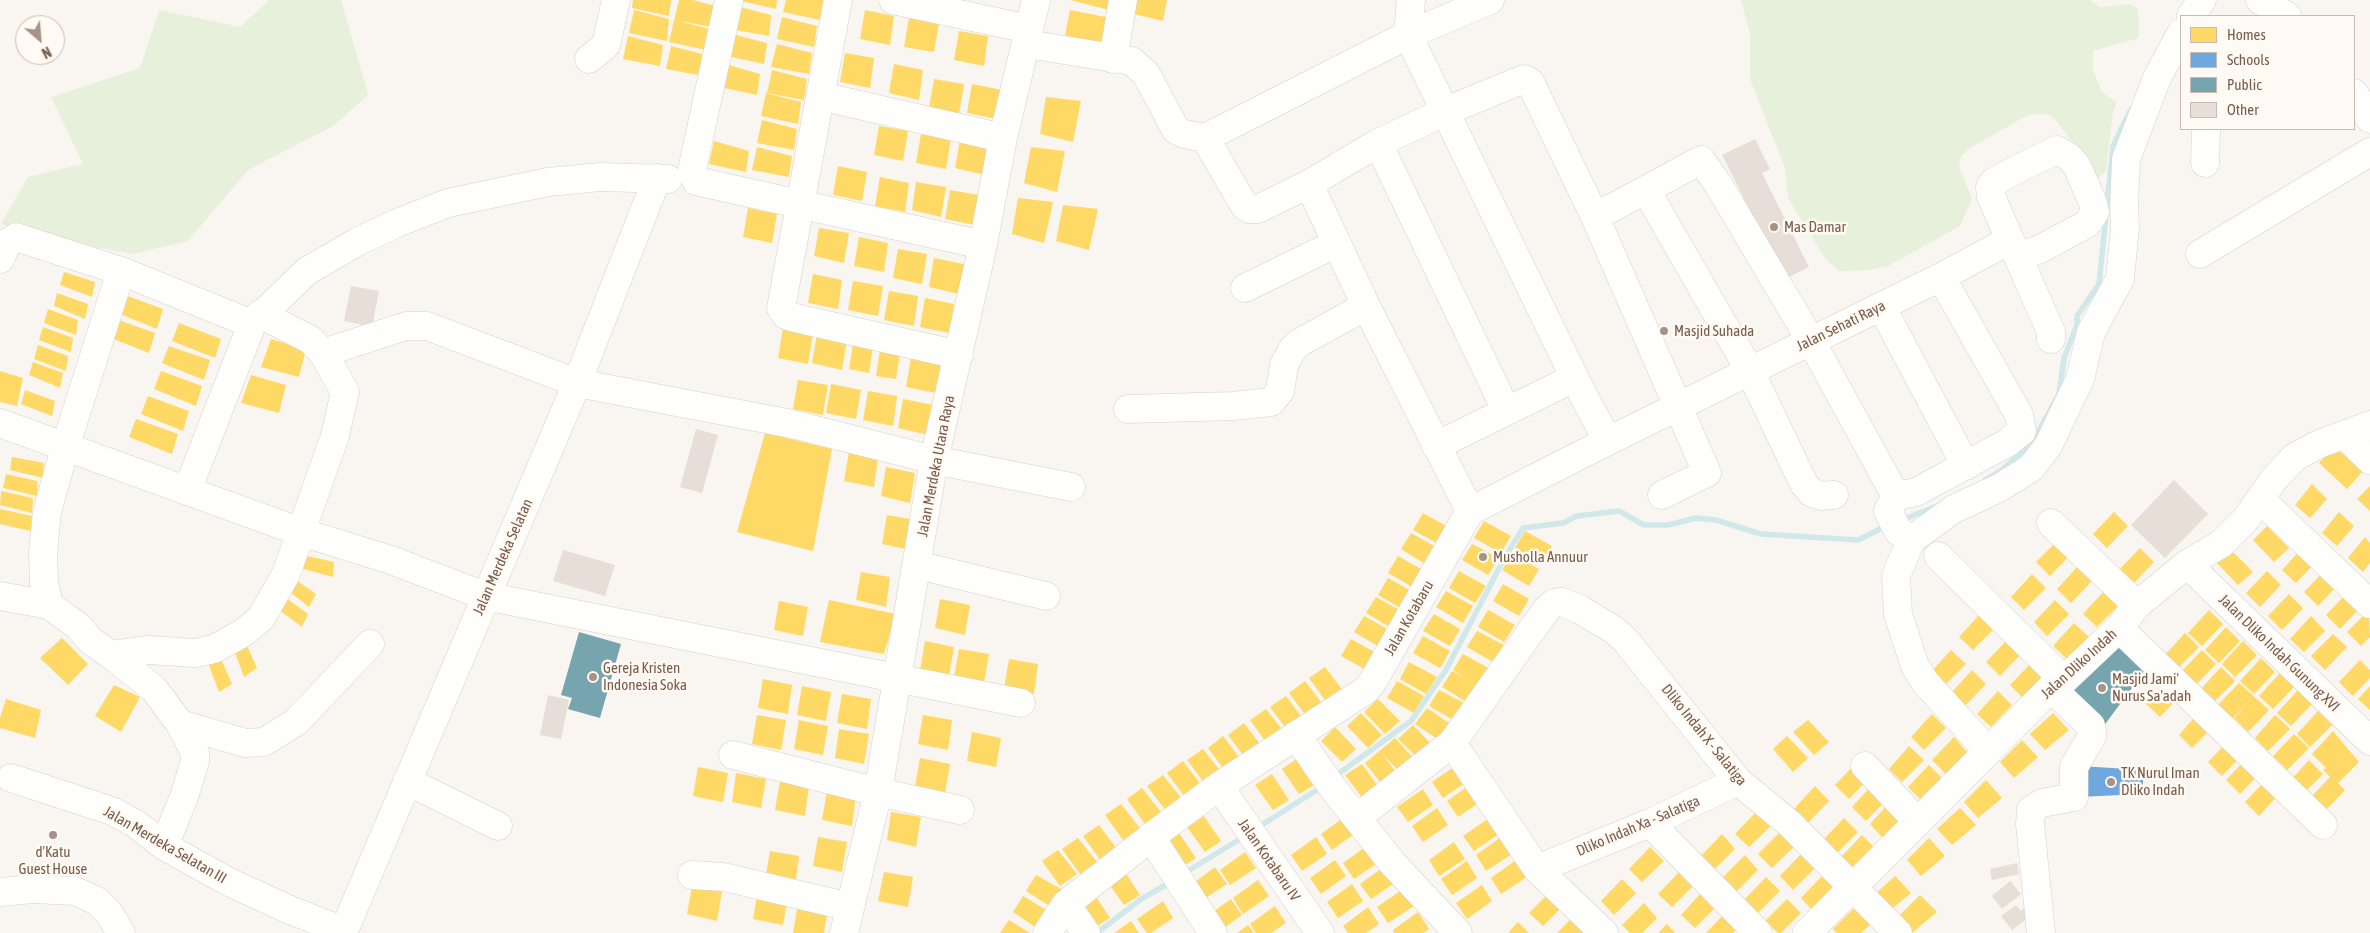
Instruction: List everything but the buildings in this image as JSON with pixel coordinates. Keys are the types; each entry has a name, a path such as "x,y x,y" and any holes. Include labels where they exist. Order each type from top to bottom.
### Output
{"street":[{"path":"588,59 606,45 616,0"},
{"path":"675,179 692,170 729,0"},
{"path":"838,0 780,304 786,315 960,355"},
{"path":"893,0 1112,59 1132,61 1141,68 1176,130 1184,134 1206,138 1408,35 1490,0"},
{"name":"Jalan Merdeka Utara Raya","path":"847,920 878,792 934,460 960,355 1003,138 1036,0"},
{"path":"1112,59 1123,0"},
{"path":"1411,0 1408,35 1574,378 1608,441"},
{"path":"2192,15 2202,0"},
{"path":"2260,0 2285,15"},
{"path":"1898,519 1954,509 1999,488 2031,468 2048,446 2080,379 2091,332 2120,279 2125,227 2126,159 2158,78 2180,35"},
{"path":"1206,138 1244,205 1249,209 1258,209 1309,184 1378,143 1521,79 1529,81 1595,217 1707,473 1662,495"},
{"path":"2355,95 2370,119"},
{"path":"820,96 1003,138"},
{"path":"2205,163 2206,130"},
{"path":"1378,143 1506,410"},
{"path":"2014,249 2040,249 2087,224 2094,212 2088,189 2077,166 2069,156 2057,150 2015,170 1990,186 1991,196 2014,249 2051,332 2051,338"},
{"path":"2200,254 2370,152"},
{"path":"1595,217 1701,160 1718,184 1811,341 1861,435 1898,519"},
{"path":"187,491 256,319 308,271 332,255 397,223 448,203 548,182 600,177 675,179 983,245"},
{"name":"Jalan Merdeka Selatan","path":"343,932 577,383 675,179"},
{"path":"1309,184 1366,306 1470,511"},
{"path":"1646,190 1750,371 1804,484 1812,493 1821,496 1834,495"},
{"path":"0,259 8,242 16,238 121,271 300,333 311,340 323,353 339,378 345,397 335,436 286,574 261,618 236,638 204,652 149,650 111,655"},
{"path":"1245,288 1336,243"},
{"name":"Jalan Sehati Raya","path":"1470,511 1881,306 1942,277 2014,249"},
{"path":"49,605 44,583 44,534 47,512 65,448 121,271"},
{"path":"1942,277 2019,415 2022,425 2020,435 1966,466 1907,495 1898,519 1896,576 1898,614 1912,661 1929,688 1988,751"},
{"path":"1128,409 1233,406 1271,402 1280,391 1284,365 1292,350 1299,343 1366,306"},
{"path":"1881,306 1966,466"},
{"path":"323,353 406,326 427,326 577,383 792,424 934,460 1071,487"},
{"path":"1436,446 1574,378"},
{"path":"0,423 301,532 391,560 485,596 1021,703"},
{"name":"Jalan Dliko Indah","path":"1807,933 1988,751 2057,684 2119,628 2137,605 2187,564 2221,544 2246,519 2274,479 2295,458 2319,444 2370,425"},
{"path":"2344,435 2370,460"},
{"path":"2261,500 2370,604"},
{"name":"Jalan Kotabaru","path":"1047,933 1066,904 1151,837 1219,786 1366,690 1372,683 1470,511"},
{"path":"2051,523 2137,605"},
{"path":"1938,556 2057,684 2091,726 2092,736 2074,767 2074,797 2042,803 2031,810 2030,824 2040,933"},
{"name":"Jalan Dliko Indah Gunung XVI","path":"2187,564 2370,741"},
{"path":"917,565 1046,596"},
{"path":"0,596 49,605 78,626 91,641 154,689 180,724 193,747 195,762 164,846"},
{"name":"Dliko Indah X - Salatiga","path":"1452,743 1546,610 1554,603 1562,602 1614,630 1626,641 1738,781 1790,824 1898,933"},
{"path":"2119,628 2323,825"},
{"path":"180,724 245,742 264,742 296,722 370,644"},
{"path":"1296,735 1328,780 1394,864 1458,933"},
{"path":"1358,817 1452,743 1537,869 1604,933"},
{"path":"733,755 878,792 960,810"},
{"path":"1866,766 1917,821"},
{"name":"Jalan Merdeka Selatan III","path":"11,778 112,811 136,824 164,846 229,882 343,932"},
{"path":"407,781 498,826"},
{"name":"Dliko Indah Xa - Salatiga","path":"1537,869 1650,823 1738,781"},
{"name":"Jalan Kotabaru IV","path":"1219,786 1248,831 1320,933"},
{"path":"1650,823 1758,933"},
{"path":"1151,837 1213,933"},
{"path":"692,875 724,877 847,920"},
{"path":"0,892 32,888 75,891 97,901 109,913 121,933"},
{"path":"1066,904 1085,931"}],"green space":[{"path":"269,0 341,0 368,95 333,126 248,170 188,241 132,254 50,238 1,224 28,177 83,164 51,97 140,68 159,10 240,27"},
{"path":"1741,0 2089,0 2100,7 2130,4 2138,9 2139,38 2093,51 2093,71 2102,92 2117,103 2113,111 2106,170 2099,178 2055,119 2047,114 2028,115 1968,149 1961,157 1959,166 1972,199 1960,226 1888,266 1869,270 1839,271 1825,258 1788,198 1785,168 1750,79 1750,34"}],"waterway":[{"path":"1985,480 2002,470 2032,443 2059,394 2064,358 2077,325 2077,316 2099,284 2113,146 2131,109"},
{"path":"1902,520 1937,506"},
{"path":"1334,777 1411,721 1446,670 1505,557 1523,528 1563,523 1577,516 1619,511 1644,525 1668,525 1696,518 1716,520 1761,534 1858,540 1888,525"},
{"path":"1257,828 1323,786"},
{"path":"1183,874 1245,836"},
{"path":"1097,933 1141,899 1171,882"}],"place":[{"name":"Mas Damar","path":"1774,227"},
{"name":"Masjid Suhada","path":"1664,331"},
{"name":"Musholla Annuur","path":"1483,557"},
{"name":"Gereja Kristen Indonesia Soka","path":"593,677"},
{"name":"Masjid Jami' Nurus Sa'adah","path":"2102,688"},
{"name":"TK Nurul Iman Dliko Indah","path":"2111,782"},
{"name":"d'Katu Guest House","path":"53,835"}]}
